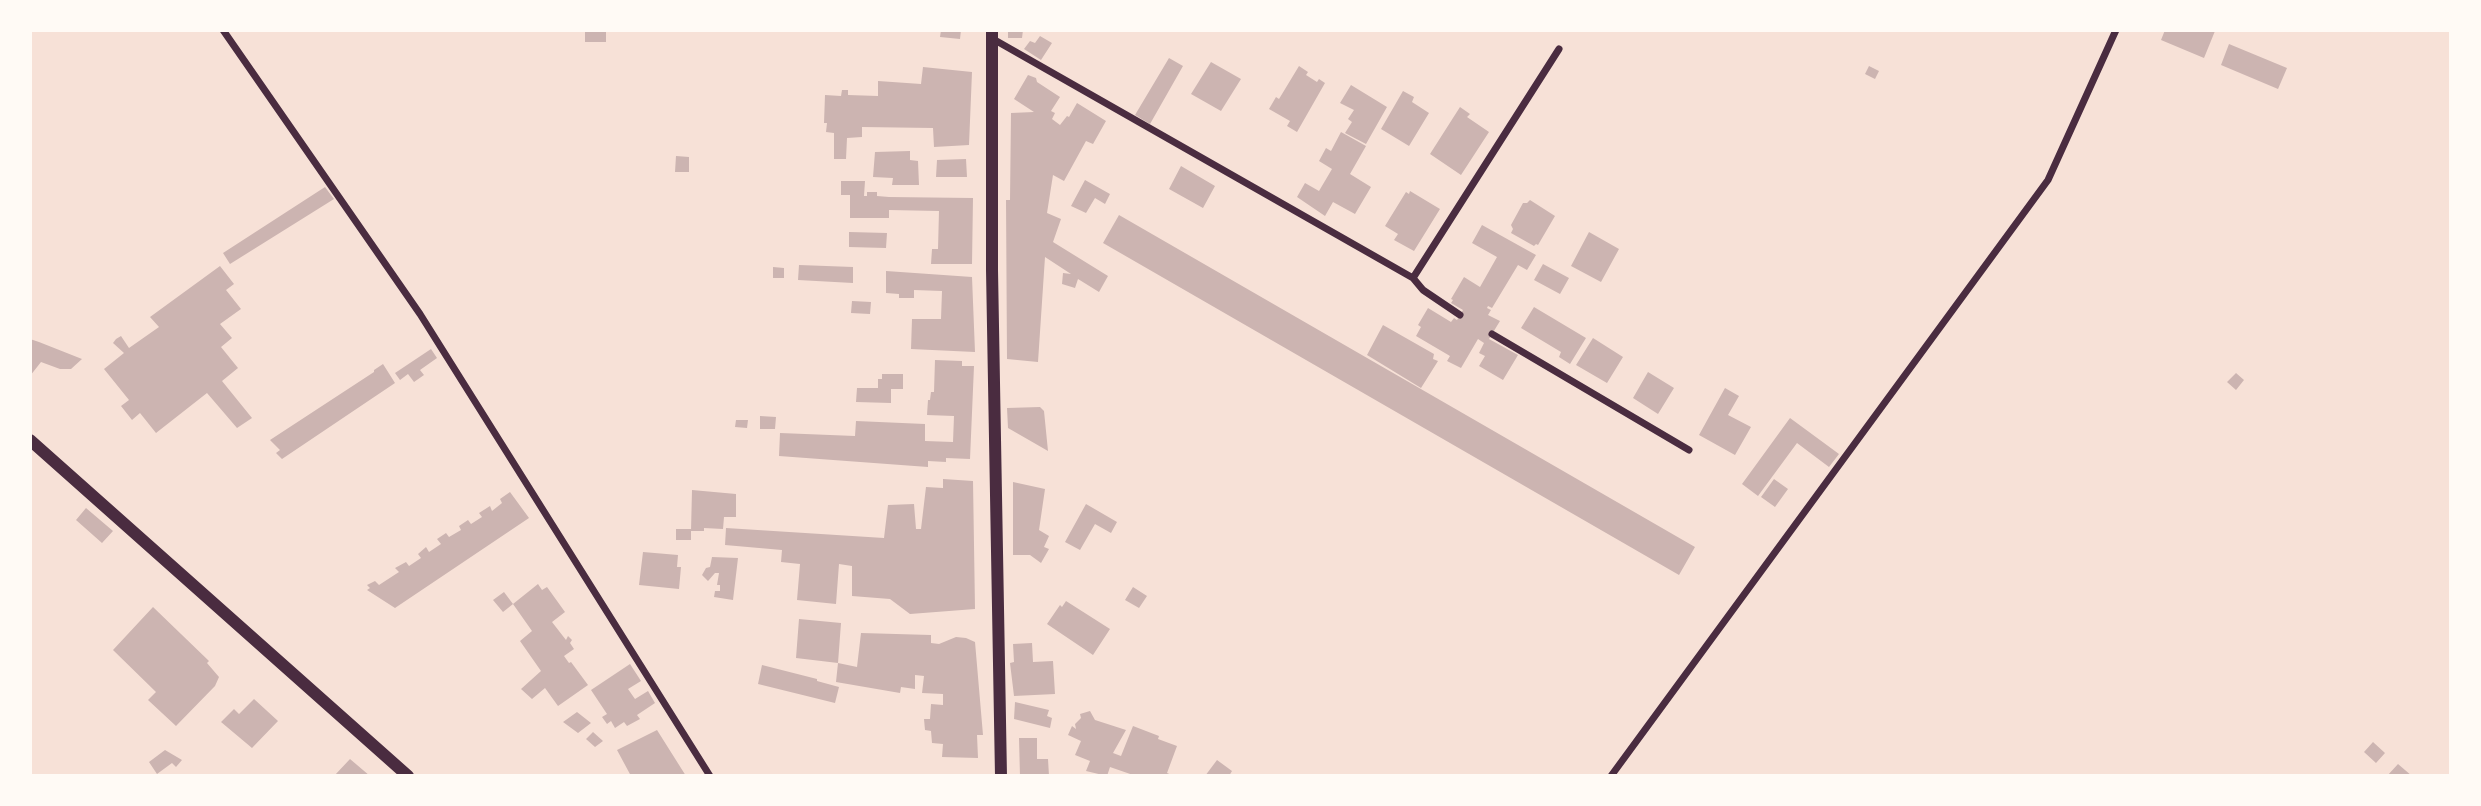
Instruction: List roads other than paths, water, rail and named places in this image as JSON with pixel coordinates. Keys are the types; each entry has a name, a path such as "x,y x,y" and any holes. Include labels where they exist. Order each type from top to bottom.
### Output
{"main road":[{"path":"992,34 992,270 1001,776"},
{"path":"30,440 408,776"}],"street":[{"path":"223,30 420,314 710,776"},
{"path":"1611,776 2048,180 2116,30"},
{"path":"992,34 1413,278 1423,290 1460,315"},
{"path":"1413,278 1559,49"},
{"path":"1492,334 1689,450"}]}
